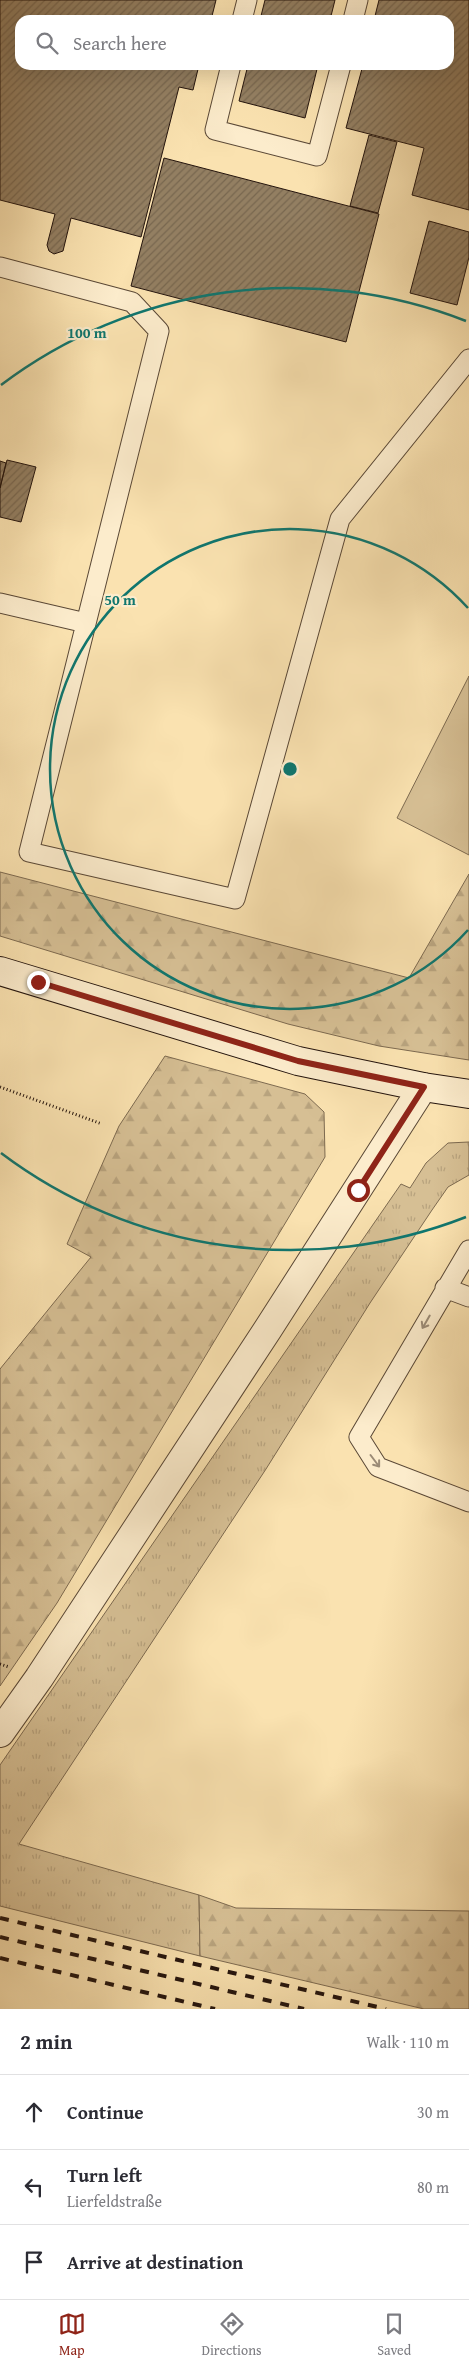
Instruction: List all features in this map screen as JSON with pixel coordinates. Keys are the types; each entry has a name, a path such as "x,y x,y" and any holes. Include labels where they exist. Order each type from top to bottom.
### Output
{"street":[{"path":"0,971 298,1061 424,1087 469,1094"},
{"path":"0,1733 39,1678 424,1087"}],"lane":[{"path":"243,15 247,0"},
{"path":"354,15 358,0"},
{"path":"230,70 215,130 316,156 340,70"},
{"path":"0,267 132,302 159,331 29,852 235,900 340,519 469,359"},
{"path":"0,603 86,623"},
{"path":"469,1250 359,1437 378,1467 469,1502"},
{"path":"445,1288 469,1298"}],"path":[{"path":"0,1088 102,1124"}],"green space":[{"path":"469,676 469,855 397,818"},
{"path":"0,872 409,978 469,874 469,1060 379,1046 288,1024 0,936"},
{"path":"165,1056 305,1094 324,1112 325,1157 57,1603 0,1686 0,1369 91,1257 67,1244 119,1126"},
{"path":"469,1142 469,1175 448,1187 432,1210 370,1303 266,1469 19,1844 199,1895 200,1956 0,1906 0,1765 401,1184 410,1188 426,1163 448,1143"},
{"path":"199,1895 236,1908 469,1911 469,2009 424,2009 200,1956"}],"building":[{"path":"0,0 216,0 212,15 15,15 15,70 198,70 193,90 179,87 141,237 71,218 63,251 54,254 49,251 47,245 55,214 0,200"},
{"path":"265,0 335,0 331,15 261,15"},
{"path":"379,0 469,0 469,210 412,195 424,148 346,128 362,70 454,70 454,15 375,15"},
{"path":"247,70 317,70 305,118 239,101"},
{"path":"369,135 397,142 378,213 350,206"},
{"path":"164,158 379,214 346,342 131,286"},
{"path":"429,221 469,232 469,257 457,305 410,293"},
{"path":"7,460 36,467 21,522 0,517 0,488"},
{"path":"0,461 6,463 0,488"}],"railway":[{"path":"0,1918 386,2009"},
{"path":"0,1937 304,2009"},
{"path":"0,1958 215,2009"}],"route":[{"path":"38,982 298,1061 424,1087 358,1190"}]}
